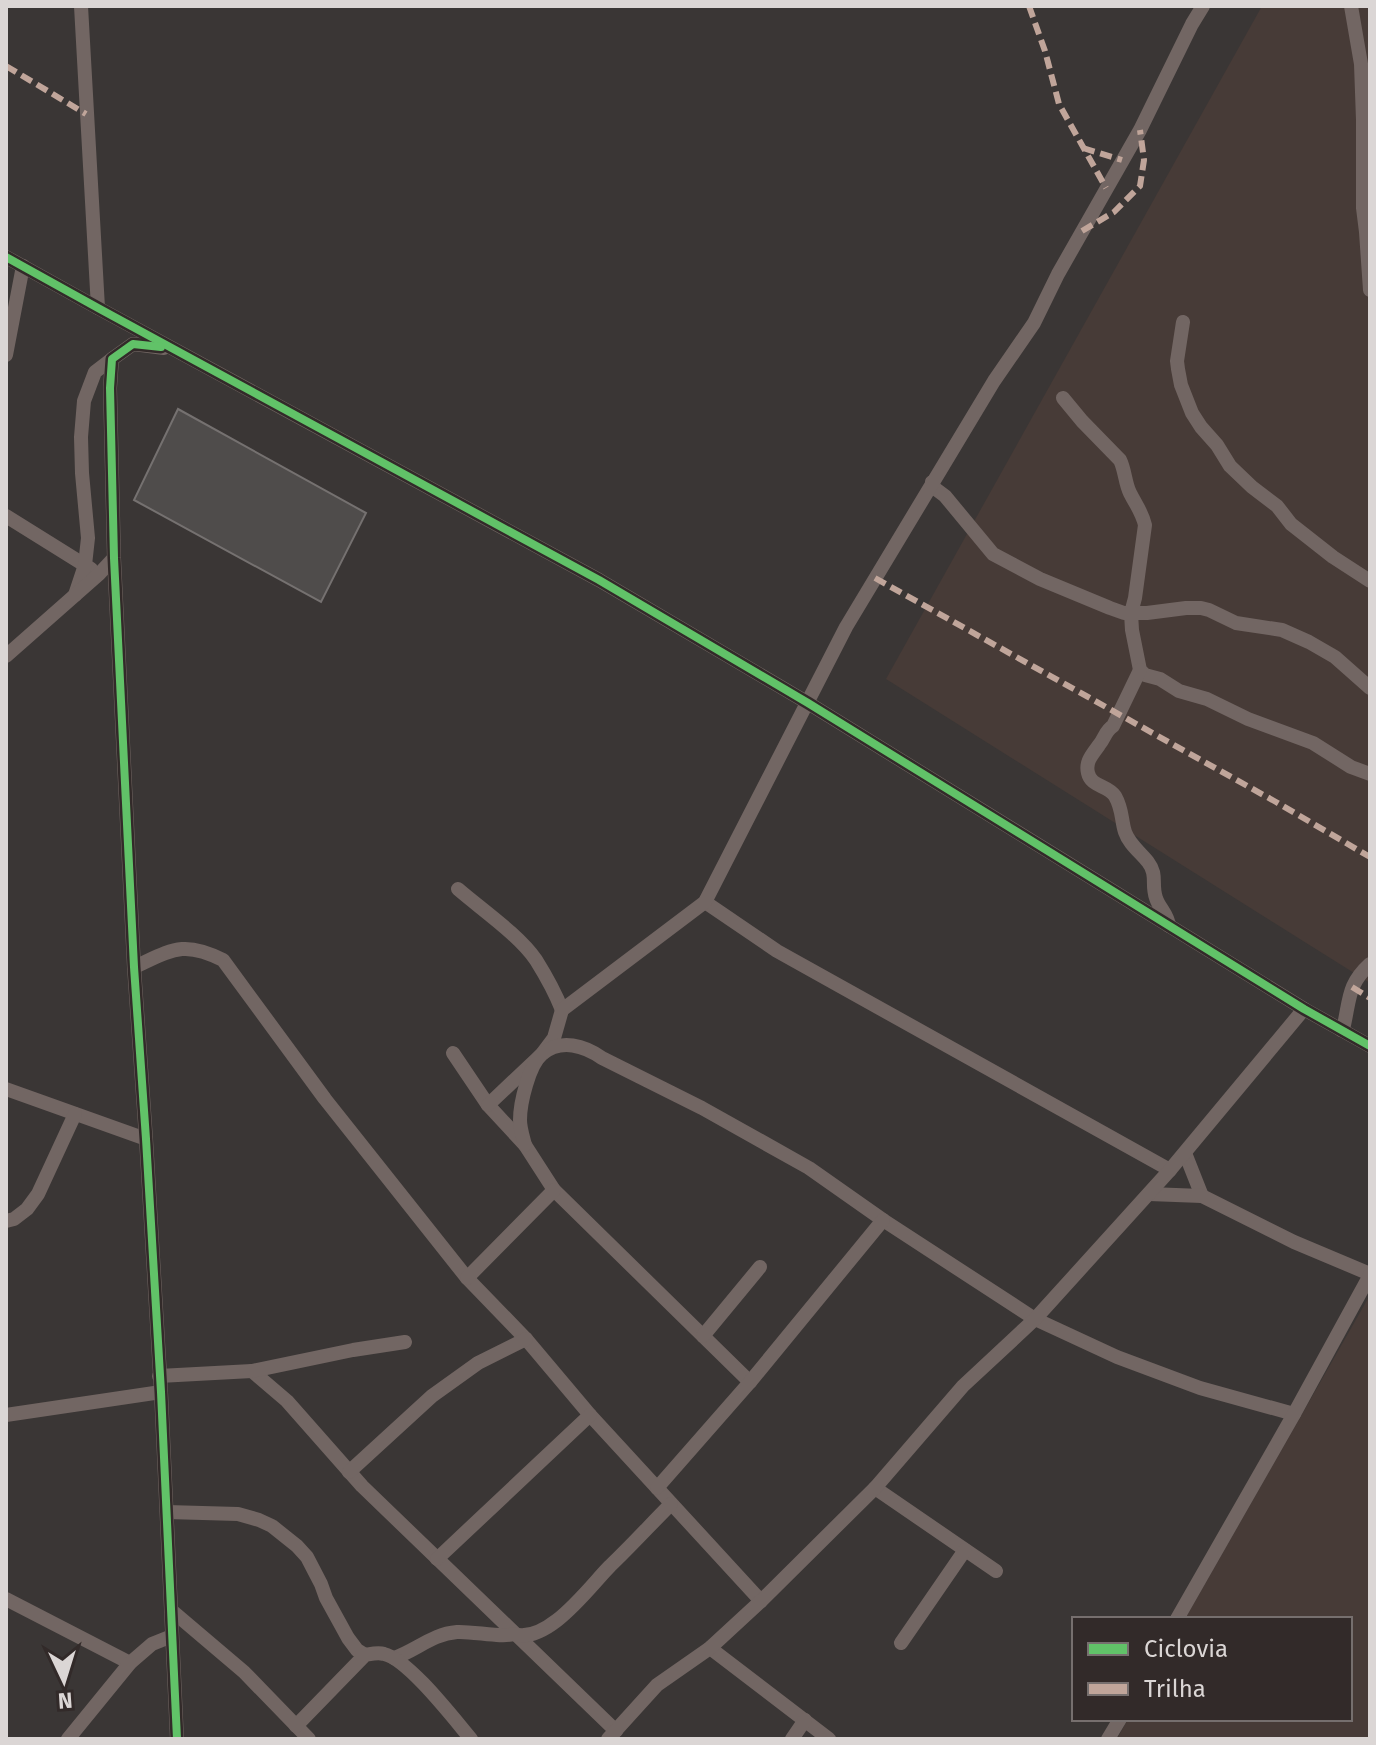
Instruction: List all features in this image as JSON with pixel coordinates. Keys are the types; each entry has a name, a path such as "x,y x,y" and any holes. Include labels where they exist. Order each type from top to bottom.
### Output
{"street":[{"path":"81,6 98,308"},
{"path":"525,1145 520,1122 521,1098 529,1076 554,1038 562,1010 705,902 846,627 994,381 1034,323 1058,274 1140,130 1203,6"},
{"path":"1351,6 1361,64 1363,208 1370,290"},
{"path":"6,257 599,580 808,703 1304,1009 1370,1046"},
{"path":"6,355 23,266"},
{"path":"1183,322 1178,369 1192,413 1201,427 1230,466 1277,506 1291,524 1370,581"},
{"path":"75,595 85,565 88,538 82,473 84,401 95,372 133,344 173,348"},
{"path":"112,359 110,430 114,558 134,967 161,1392 177,1739"},
{"path":"1063,398 1120,460 1129,491 1141,510 1145,525 1131,613 1140,670 1179,691 1207,699 1248,719 1313,743 1351,767 1370,774"},
{"path":"932,482 933,487 945,496 993,554 1047,582 1110,608 1131,613 1201,608 1236,623 1282,630 1341,661 1370,688"},
{"path":"6,516 99,574"},
{"path":"6,656 114,558"},
{"path":"1140,670 1113,726 1091,755 1087,770 1095,784 1110,790 1114,796 1123,818 1125,834 1147,860 1154,874 1156,899 1169,926"},
{"path":"458,889 526,947 551,985 562,1010"},
{"path":"705,902 777,951 1170,1170"},
{"path":"134,967 168,952 186,948 205,951 223,960 325,1099 467,1278 526,1339 590,1415 761,1601"},
{"path":"1341,1030 1355,979 1370,964"},
{"path":"252,1371 287,1401 349,1472 612,1735 657,1685 710,1648 875,1488 963,1386 1035,1319 1149,1194 1304,1009"},
{"path":"488,1105 542,1054 572,1045 589,1048 602,1058 702,1108 809,1168 1035,1319 1117,1357 1200,1388 1294,1414"},
{"path":"453,1053 488,1105 525,1145 554,1190 750,1382"},
{"path":"6,1089 146,1139"},
{"path":"6,1221 27,1209 38,1194 75,1114"},
{"path":"1185,1153 1202,1196"},
{"path":"467,1278 554,1190"},
{"path":"1149,1194 1202,1196 1294,1242 1370,1275 1178,1617"},
{"path":"657,1488 750,1382 883,1220"},
{"path":"703,1336 760,1267"},
{"path":"349,1472 432,1396 478,1363 526,1339"},
{"path":"159,1376 252,1371 405,1342"},
{"path":"6,1415 161,1392"},
{"path":"437,1559 590,1415"},
{"path":"875,1488 996,1571"},
{"path":"394,1658 430,1639 453,1632 522,1637 550,1625 580,1601 671,1504"},
{"path":"167,1512 238,1514 272,1526 307,1557 348,1638 365,1655"},
{"path":"901,1643 965,1550"},
{"path":"6,1599 130,1663"},
{"path":"171,1610 244,1672 309,1739"},
{"path":"68,1739 130,1663 152,1644 172,1636"},
{"path":"710,1648 829,1739"},
{"path":"296,1726 365,1655 381,1653 394,1658 419,1680 471,1739"},
{"path":"792,1739 805,1720"},
{"path":"1108,1739 1119,1721"}],"shaded area":[{"path":"1262,6 1370,6 1370,983 886,679"},
{"path":"1370,1295 1370,1739 1117,1739 1127,1721 1352,1721 1352,1617 1186,1617"}],"building":[{"path":"178,409 366,513 321,602 134,500"}],"marked path":[{"path":"1029,6 1059,104 1106,188"},
{"path":"6,66 86,114"},
{"path":"1082,231 1114,212 1140,186 1144,160 1140,130"},
{"path":"1083,148 1122,160"},
{"path":"875,578 1370,857"},
{"path":"1352,987 1370,998"}],"cycle path":[{"path":"6,257 599,580 808,703 1304,1009 1370,1046"},
{"path":"161,347 133,344 112,359 110,388 114,558 134,967 161,1392 177,1739"}]}
